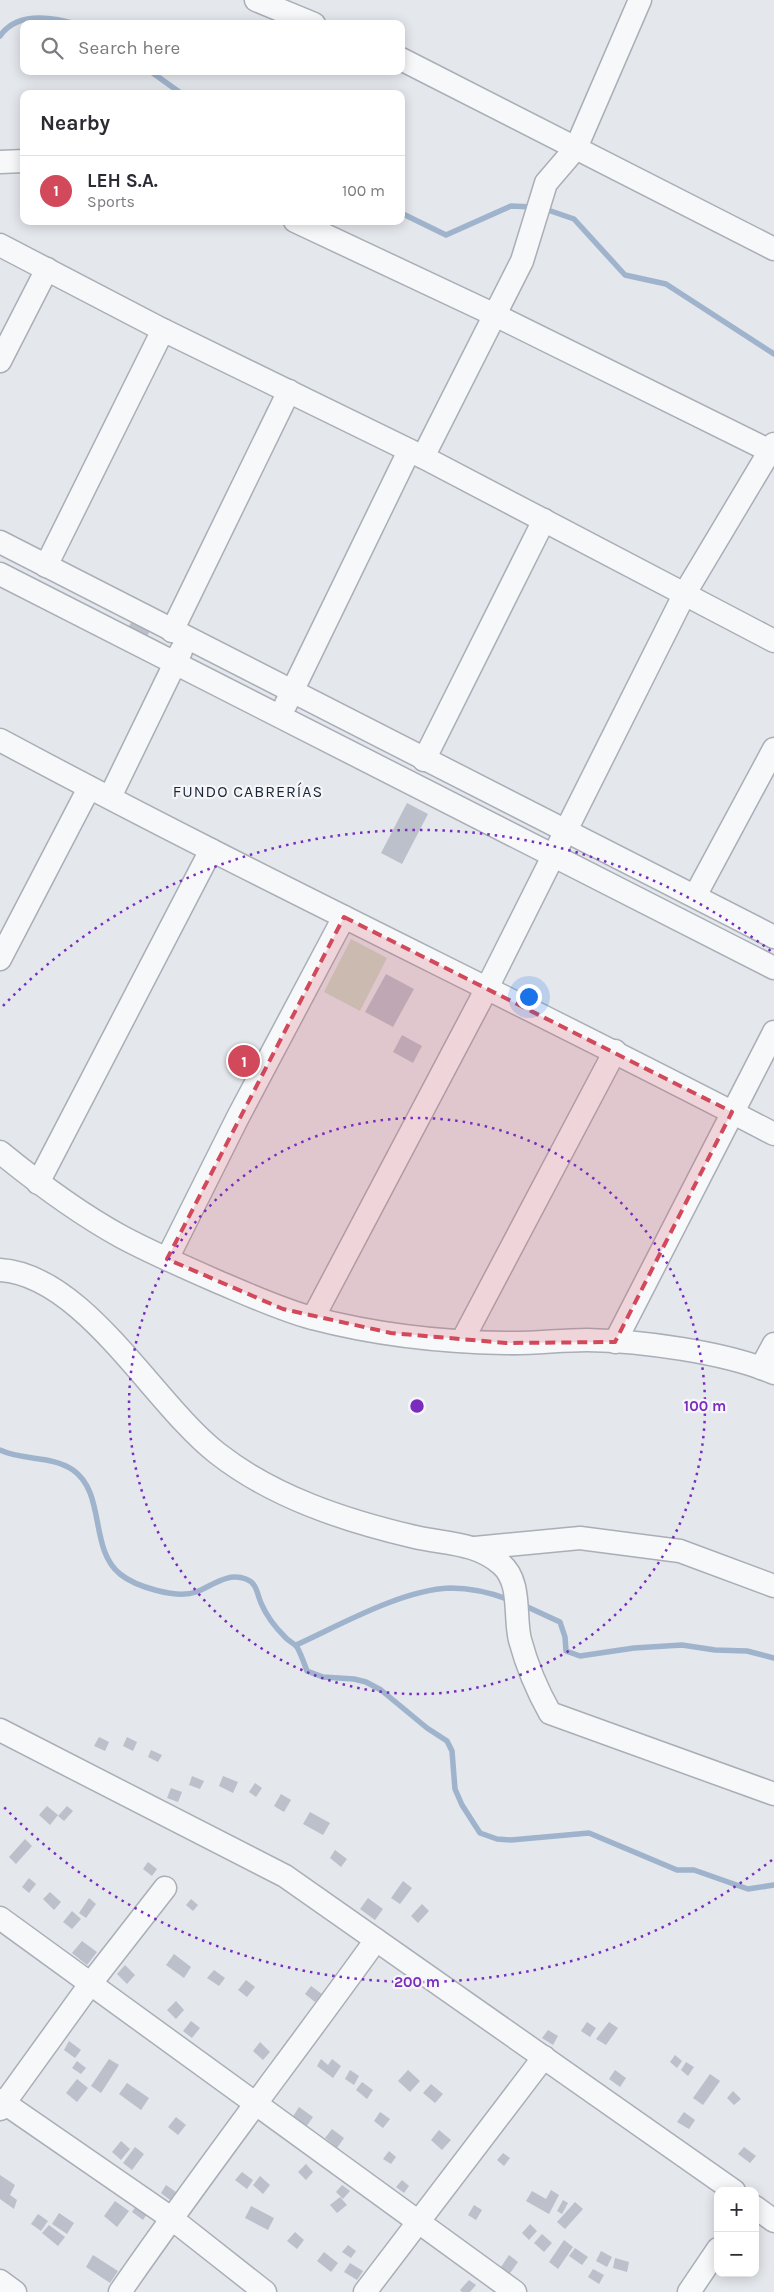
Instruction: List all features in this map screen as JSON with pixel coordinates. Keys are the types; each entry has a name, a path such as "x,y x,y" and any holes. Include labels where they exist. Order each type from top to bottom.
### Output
{"street":[{"path":"256,0 304,20"},
{"path":"280,717 416,454 495,315 522,261 546,183 576,148 640,0"},
{"path":"405,61 774,249"},
{"path":"0,162 20,161"},
{"path":"304,225 772,448 685,593 487,988 313,1318"},
{"path":"0,245 163,330 416,454 774,641"},
{"path":"0,361 47,269"},
{"path":"46,566 163,330"},
{"path":"110,797 176,663 180,635 289,391"},
{"path":"424,760 544,520"},
{"path":"0,542 774,937"},
{"path":"0,574 774,968"},
{"path":"0,740 211,850 615,1051 774,1134"},
{"path":"695,896 774,749"},
{"path":"0,959 90,788"},
{"path":"38,1183 211,850"},
{"path":"167,1260 238,1117 344,917"},
{"path":"615,1342 774,1032"},
{"path":"462,1341 615,1051"},
{"path":"0,1152 38,1183 122,1237 167,1260 283,1309 313,1318 391,1333 462,1341 506,1343 588,1340 615,1342 702,1354 767,1370 774,1344"},
{"path":"0,1270 16,1271 33,1278 76,1305 216,1452 262,1481 301,1502 416,1537 476,1548 580,1538 680,1551 774,1586"},
{"path":"476,1548 503,1566 509,1576 517,1602 519,1638 535,1687 550,1713 774,1794"},
{"path":"0,1730 285,1876 728,2187"},
{"path":"165,1888 1,2104 171,2218 266,2292"},
{"path":"0,1918 515,2292"},
{"path":"120,2292 171,2218 258,2104 376,1940"},
{"path":"365,2292 544,2057"},
{"path":"759,2210 774,2221"},
{"path":"689,2292 714,2255"},
{"path":"0,2281 16,2292"}],"highlighted area":[{"path":"344,917 732,1112 615,1342 506,1343 391,1333 283,1309 167,1259"}],"green space":[{"path":"351,939 387,958 360,1011 324,992"}],"building":[{"path":"132,621 150,631 146,638 128,628"},
{"path":"407,803 428,814 402,864 381,853"},
{"path":"386,974 414,989 393,1027 365,1012"},
{"path":"402,1035 422,1046 413,1063 393,1052"},
{"path":"99,1737 109,1742 105,1751 94,1746"},
{"path":"127,1737 137,1742 133,1751 123,1746"},
{"path":"151,1750 162,1755 158,1762 148,1757"},
{"path":"192,1776 204,1781 200,1789 189,1785"},
{"path":"223,1776 238,1782 233,1793 219,1786"},
{"path":"255,1783 262,1788 256,1797 249,1792"},
{"path":"171,1788 182,1792 178,1802 167,1798"},
{"path":"281,1794 291,1800 284,1812 274,1806"},
{"path":"47,1806 58,1815 50,1825 39,1815"},
{"path":"67,1806 73,1811 64,1821 58,1816"},
{"path":"310,1812 330,1823 323,1835 303,1824"},
{"path":"25,1839 32,1846 16,1864 9,1857"},
{"path":"335,1850 347,1859 341,1867 330,1858"},
{"path":"148,1862 157,1869 152,1876 143,1869"},
{"path":"29,1878 36,1884 29,1893 22,1887"},
{"path":"403,1881 412,1888 400,1904 391,1898"},
{"path":"50,1892 61,1902 54,1910 43,1899"},
{"path":"89,1898 96,1904 86,1918 79,1913"},
{"path":"368,1898 383,1909 375,1920 360,1909"},
{"path":"191,1899 198,1905 193,1911 186,1905"},
{"path":"422,1904 429,1911 418,1923 411,1916"},
{"path":"72,1911 81,1919 72,1929 63,1922"},
{"path":"82,1941 97,1952 87,1965 72,1953"},
{"path":"174,1954 191,1967 184,1978 166,1965"},
{"path":"125,1965 135,1975 127,1984 117,1974"},
{"path":"214,1970 225,1978 219,1986 207,1978"},
{"path":"246,1980 255,1987 247,1997 238,1990"},
{"path":"311,1986 322,1994 315,2002 305,1994"},
{"path":"176,2001 184,2010 176,2019 167,2010"},
{"path":"191,2021 200,2028 192,2038 183,2031"},
{"path":"587,2022 596,2028 590,2037 581,2031"},
{"path":"609,2022 618,2028 606,2045 596,2039"},
{"path":"548,2030 558,2036 553,2045 542,2038"},
{"path":"69,2041 81,2050 75,2058 64,2050"},
{"path":"260,2042 270,2052 263,2060 253,2051"},
{"path":"675,2055 682,2061 677,2068 670,2062"},
{"path":"109,2059 119,2065 101,2093 91,2086"},
{"path":"321,2059 328,2065 332,2059 341,2066 333,2078 317,2066"},
{"path":"77,2061 86,2068 81,2074 72,2068"},
{"path":"686,2062 694,2067 688,2076 681,2070"},
{"path":"350,2070 359,2076 354,2085 345,2079"},
{"path":"408,2070 420,2081 410,2092 398,2081"},
{"path":"615,2070 626,2078 620,2087 609,2079"},
{"path":"710,2074 720,2081 703,2105 693,2098"},
{"path":"77,2079 88,2088 77,2102 66,2093"},
{"path":"362,2082 373,2090 367,2099 356,2090"},
{"path":"127,2083 149,2098 141,2110 119,2094"},
{"path":"431,2084 443,2094 435,2103 423,2093"},
{"path":"733,2091 741,2099 734,2105 727,2098"},
{"path":"299,2107 313,2117 306,2127 292,2118"},
{"path":"380,2112 390,2119 383,2128 374,2121"},
{"path":"684,2112 695,2120 689,2129 677,2122"},
{"path":"176,2117 186,2125 178,2135 168,2127"},
{"path":"332,2129 344,2138 337,2148 325,2138"},
{"path":"439,2130 451,2140 442,2150 431,2140"},
{"path":"121,2141 130,2149 121,2160 112,2152"},
{"path":"135,2147 144,2154 132,2170 123,2163"},
{"path":"744,2147 756,2156 750,2163 738,2154"},
{"path":"389,2151 396,2157 391,2164 383,2159"},
{"path":"503,2153 510,2158 504,2166 497,2160"},
{"path":"306,2164 313,2172 306,2180 298,2172"},
{"path":"242,2172 253,2180 247,2189 235,2180"},
{"path":"0,2175 15,2185 10,2195 17,2200 14,2209 0,2199"},
{"path":"260,2176 270,2185 263,2194 253,2185"},
{"path":"402,2180 409,2186 404,2193 396,2187"},
{"path":"166,2185 176,2192 170,2200 161,2193"},
{"path":"342,2185 350,2191 343,2199 336,2192"},
{"path":"551,2190 559,2195 549,2214 526,2201 532,2191 546,2199"},
{"path":"340,2197 347,2205 337,2213 330,2205"},
{"path":"563,2200 568,2203 562,2214 557,2211"},
{"path":"115,2201 129,2211 117,2227 104,2216"},
{"path":"575,2202 583,2209 565,2229 557,2222"},
{"path":"138,2203 149,2211 143,2220 132,2212"},
{"path":"474,2205 482,2210 476,2220 468,2215"},
{"path":"251,2206 274,2218 268,2230 245,2218"},
{"path":"59,2213 74,2223 67,2234 52,2224"},
{"path":"38,2214 48,2221 41,2231 31,2224"},
{"path":"530,2224 537,2231 529,2240 522,2233"},
{"path":"49,2225 65,2237 58,2246 42,2233"},
{"path":"295,2232 304,2240 297,2249 287,2241"},
{"path":"542,2234 552,2243 544,2252 534,2243"},
{"path":"564,2240 573,2247 558,2269 549,2262"},
{"path":"348,2245 356,2251 351,2258 342,2252"},
{"path":"575,2248 588,2257 582,2265 569,2256"},
{"path":"601,2251 612,2257 607,2267 596,2261"},
{"path":"324,2252 338,2263 331,2272 317,2261"},
{"path":"93,2255 118,2271 110,2283 86,2267"},
{"path":"509,2255 518,2262 508,2276 499,2270"},
{"path":"615,2258 629,2262 627,2272 613,2268"},
{"path":"350,2263 363,2271 357,2280 344,2272"},
{"path":"593,2269 604,2275 599,2284 588,2277"},
{"path":"469,2280 476,2285 470,2292 462,2292 460,2290"}],"waterway":[{"path":"23,20 35,18 60,20"},
{"path":"0,36 7,28 20,21"},
{"path":"156,75 176,90"},
{"path":"405,215 446,235 511,206 533,207"},
{"path":"542,208 574,219 625,275 666,284 774,354"},
{"path":"0,1450 18,1456 64,1465 73,1470 83,1480 90,1492 104,1550 110,1563 127,1579 146,1587 178,1594 196,1592 226,1578 239,1577 250,1581 255,1586 263,1608 278,1630 297,1647 307,1671 323,1677 354,1679 366,1682 381,1690 427,1728 447,1741 452,1751 455,1789 462,1805 480,1833 497,1839 511,1840 589,1833 677,1870 694,1870 748,1889 774,1885"},
{"path":"296,1645 371,1610 411,1595 431,1590 465,1589 488,1593 510,1600"},
{"path":"521,1604 560,1622 565,1637 566,1651 580,1656 634,1648 682,1645 715,1650 747,1651 774,1658"}],"place":[{"name":"LEH S.A.","path":"244,1061"}],"district":[{"name":"FUNDO CABRERÍAS","path":"248,791"}]}
